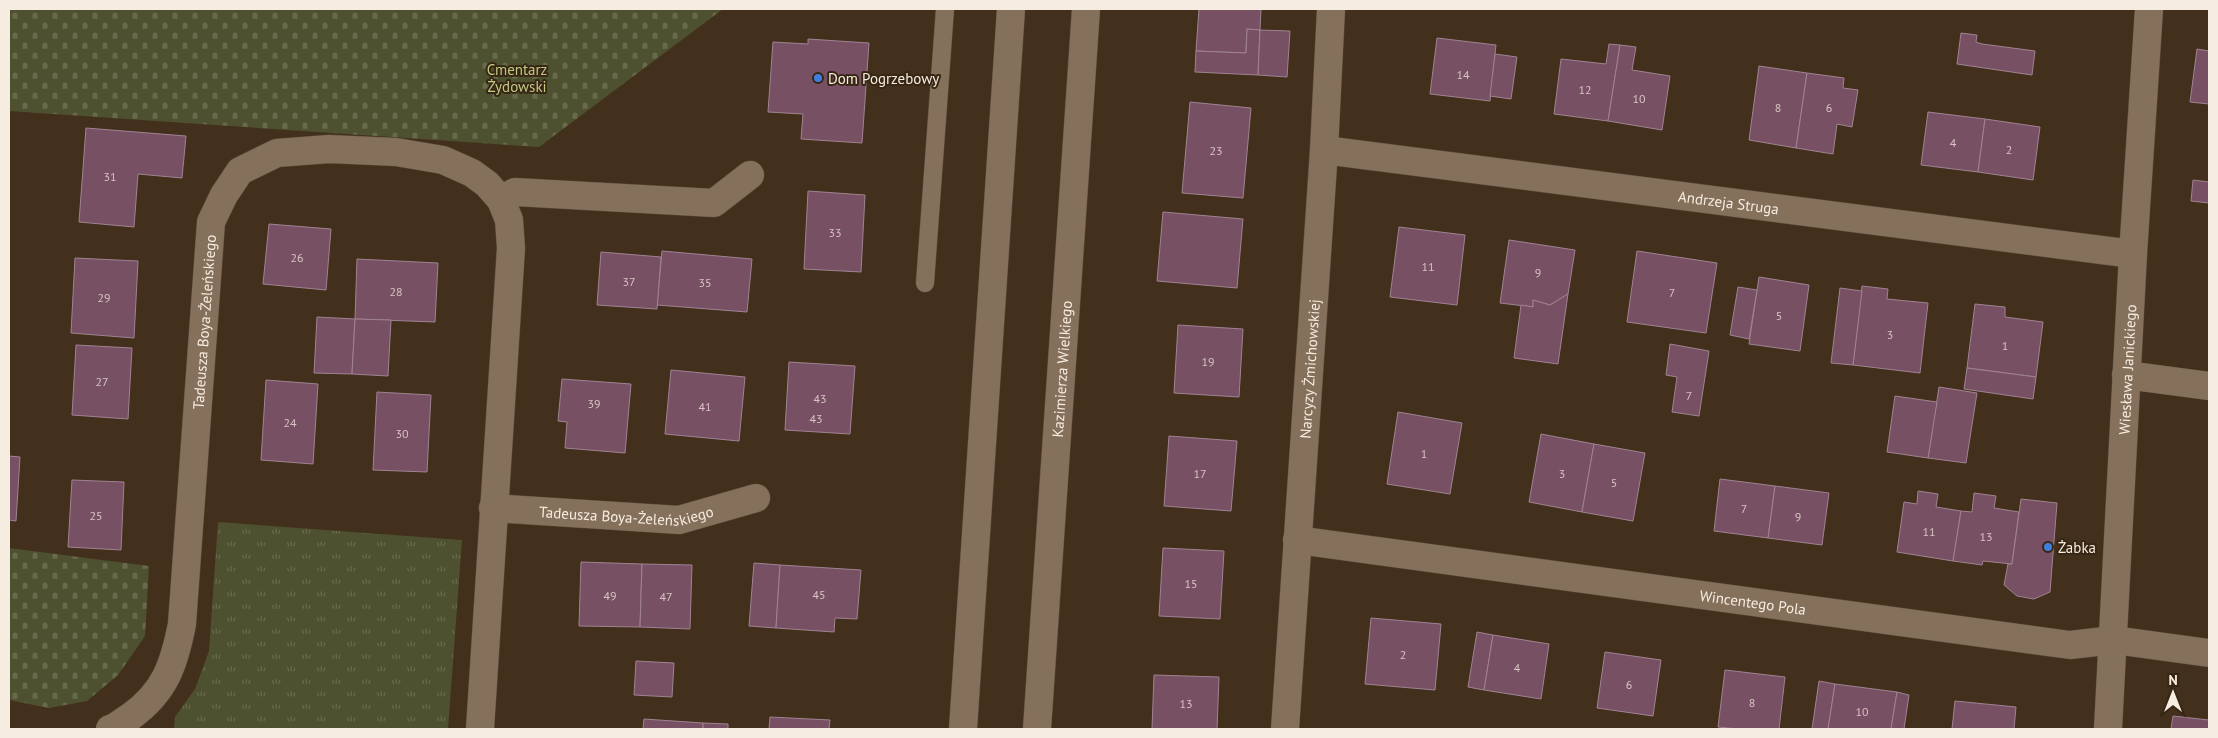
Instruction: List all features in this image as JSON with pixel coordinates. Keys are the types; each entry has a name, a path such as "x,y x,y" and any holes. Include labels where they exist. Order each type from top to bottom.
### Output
{"street":[{"path":"963,729 1011,9"},
{"name":"Kazimierza Wielkiego","path":"1037,729 1086,9"},
{"name":"Narcyzy Żmichowskiej","path":"1285,729 1324,150 1331,9"},
{"name":"Wiesława Janickiego","path":"2108,729 2126,375 2149,9"},
{"name":"Tadeusza Boya-Żeleńskiego","path":"110,729 137,712 153,697 168,677 177,653 182,624 211,222 224,195 240,171 276,153 329,149 396,152 443,160 472,174 487,184 501,200 509,220 510,248 480,729"},
{"name":"Andrzeja Struga","path":"1324,150 2133,254"},
{"path":"501,200 515,192 714,203 750,175"},
{"path":"2126,375 2209,386"},
{"name":"Tadeusza Boya-Żeleńskiego","path":"493,508 678,520 756,498"},
{"name":"Wincentego Pola","path":"1297,540 2070,645 2114,640 2209,653"}],"lane":[{"path":"925,283 945,9"}],"green space":[{"name":"Cmentarz Żydowski","path":"9,9 723,9 539,147 9,111"},
{"path":"218,522 462,540 448,729 174,729 175,717 195,689 209,651"},
{"path":"9,548 149,566 145,636 118,675 87,701 49,708 9,700"}],"building":[{"path":"1199,9 1261,9 1260,30 1247,29 1246,53 1196,51"},
{"path":"1247,29 1260,30 1258,75 1195,72 1196,51 1246,53"},
{"path":"1260,30 1290,31 1287,77 1258,75"},
{"path":"1961,33 1977,35 1976,42 1982,44 2035,51 2032,75 1957,64"},
{"path":"1437,38 1496,45 1490,101 1430,94"},
{"name":"Dom Pogrzebowy","path":"808,39 869,43 862,143 801,139 803,114 768,112 773,42 808,44"},
{"path":"1609,44 1620,45 1608,121 1554,114 1561,59 1606,64"},
{"path":"1620,45 1636,47 1632,70 1670,76 1662,130 1608,121"},
{"path":"2197,49 2209,51 2209,104 2190,102"},
{"path":"1495,54 1517,57 1511,99 1490,96"},
{"path":"1759,66 1807,73 1796,148 1749,140"},
{"path":"1807,73 1844,78 1843,88 1858,90 1852,127 1837,124 1833,154 1796,148"},
{"path":"1190,102 1251,108 1243,198 1182,193"},
{"path":"1928,112 1985,119 1978,172 1921,165"},
{"path":"1985,119 2040,127 2033,180 1978,172"},
{"path":"86,128 186,136 182,178 138,174 134,227 79,222"},
{"path":"2193,180 2209,182 2209,203 2191,201"},
{"path":"808,191 865,195 861,272 804,269"},
{"path":"1163,212 1243,219 1237,288 1157,281"},
{"path":"269,224 331,229 326,290 263,284"},
{"path":"1399,227 1465,235 1457,305 1390,297"},
{"path":"1509,240 1575,250 1568,294 1550,305 1533,300 1533,307 1500,303"},
{"path":"662,251 752,259 747,312 657,305"},
{"path":"1637,251 1717,263 1706,333 1627,322"},
{"path":"601,252 661,257 657,309 597,305"},
{"path":"75,258 138,261 134,338 71,333"},
{"path":"357,259 438,263 435,322 355,319"},
{"path":"1759,277 1809,285 1800,351 1749,344"},
{"path":"1862,286 1888,289 1887,299 1928,303 1920,373 1853,365"},
{"path":"1738,287 1757,290 1749,339 1730,335"},
{"path":"1840,288 1862,291 1853,365 1831,363"},
{"path":"1568,294 1558,364 1514,358 1521,305 1533,307 1533,300 1550,305"},
{"path":"1975,304 2005,307 2005,317 2043,322 2036,377 1967,368"},
{"path":"317,317 355,319 352,374 314,373"},
{"path":"355,319 391,320 388,376 352,374"},
{"path":"1178,325 1243,329 1239,397 1174,393"},
{"path":"1670,344 1709,351 1699,416 1672,412 1677,377 1666,375"},
{"path":"76,345 132,348 128,419 72,415"},
{"path":"789,362 855,366 850,434 785,430"},
{"path":"1967,368 2036,377 2033,399 1964,389"},
{"path":"671,370 745,377 739,441 665,434"},
{"path":"562,379 631,384 625,453 565,448 567,422 558,421"},
{"path":"266,380 318,384 313,464 261,460"},
{"path":"1939,387 1977,393 1966,463 1928,458"},
{"path":"377,392 431,395 427,472 373,470"},
{"path":"1895,396 1937,402 1928,458 1887,452"},
{"path":"1398,412 1462,423 1450,494 1387,484"},
{"path":"1541,434 1594,444 1582,512 1529,502"},
{"path":"1169,436 1237,441 1231,511 1164,506"},
{"path":"1594,444 1645,453 1633,521 1582,512"},
{"path":"9,456 20,457 16,521 9,520"},
{"path":"1720,479 1775,486 1768,538 1714,531"},
{"path":"72,480 124,482 121,550 68,547"},
{"path":"1775,486 1829,493 1822,545 1768,538"},
{"path":"1918,491 1938,494 1936,507 1961,511 1953,561 1897,552 1904,502 1917,504"},
{"path":"1974,493 1996,496 1994,508 2019,512 2012,564 1983,561 1982,565 1953,561 1961,511 1972,512"},
{"path":"2021,499 2057,503 2050,592 2034,599 2017,596 2004,585 2008,564 2012,564"},
{"path":"1163,548 1224,551 1220,619 1159,616"},
{"path":"581,562 642,564 640,627 579,626"},
{"path":"754,563 780,565 776,628 749,626"},
{"path":"642,564 692,565 690,629 640,627"},
{"path":"780,565 861,570 857,619 835,618 834,632 776,628"},
{"path":"1371,618 1441,624 1435,690 1365,684"},
{"path":"1477,632 1493,635 1484,690 1468,687"},
{"path":"1493,635 1549,644 1541,699 1484,690"},
{"path":"1605,652 1661,660 1653,716 1597,708"},
{"path":"636,661 674,663 672,697 634,695"},
{"path":"1725,670 1785,677 1779,729 1718,727"},
{"path":"1154,675 1219,677 1217,729 1152,729"},
{"path":"1819,681 1835,684 1828,729 1812,729"},
{"path":"1835,684 1897,692 1891,729 1828,729"},
{"path":"1897,692 1909,695 1904,729 1891,729"},
{"path":"1955,701 2016,707 2014,729 1952,729"},
{"path":"2173,716 2209,720 2209,729 2171,729"},
{"path":"770,717 830,720 829,729 769,729"},
{"path":"644,719 703,723 703,729 643,729"},
{"path":"703,723 728,724 728,729 703,729"}],"place":[{"name":"Dom Pogrzebowy","path":"818,78"},
{"name":"Żabka","path":"2048,547"}]}
